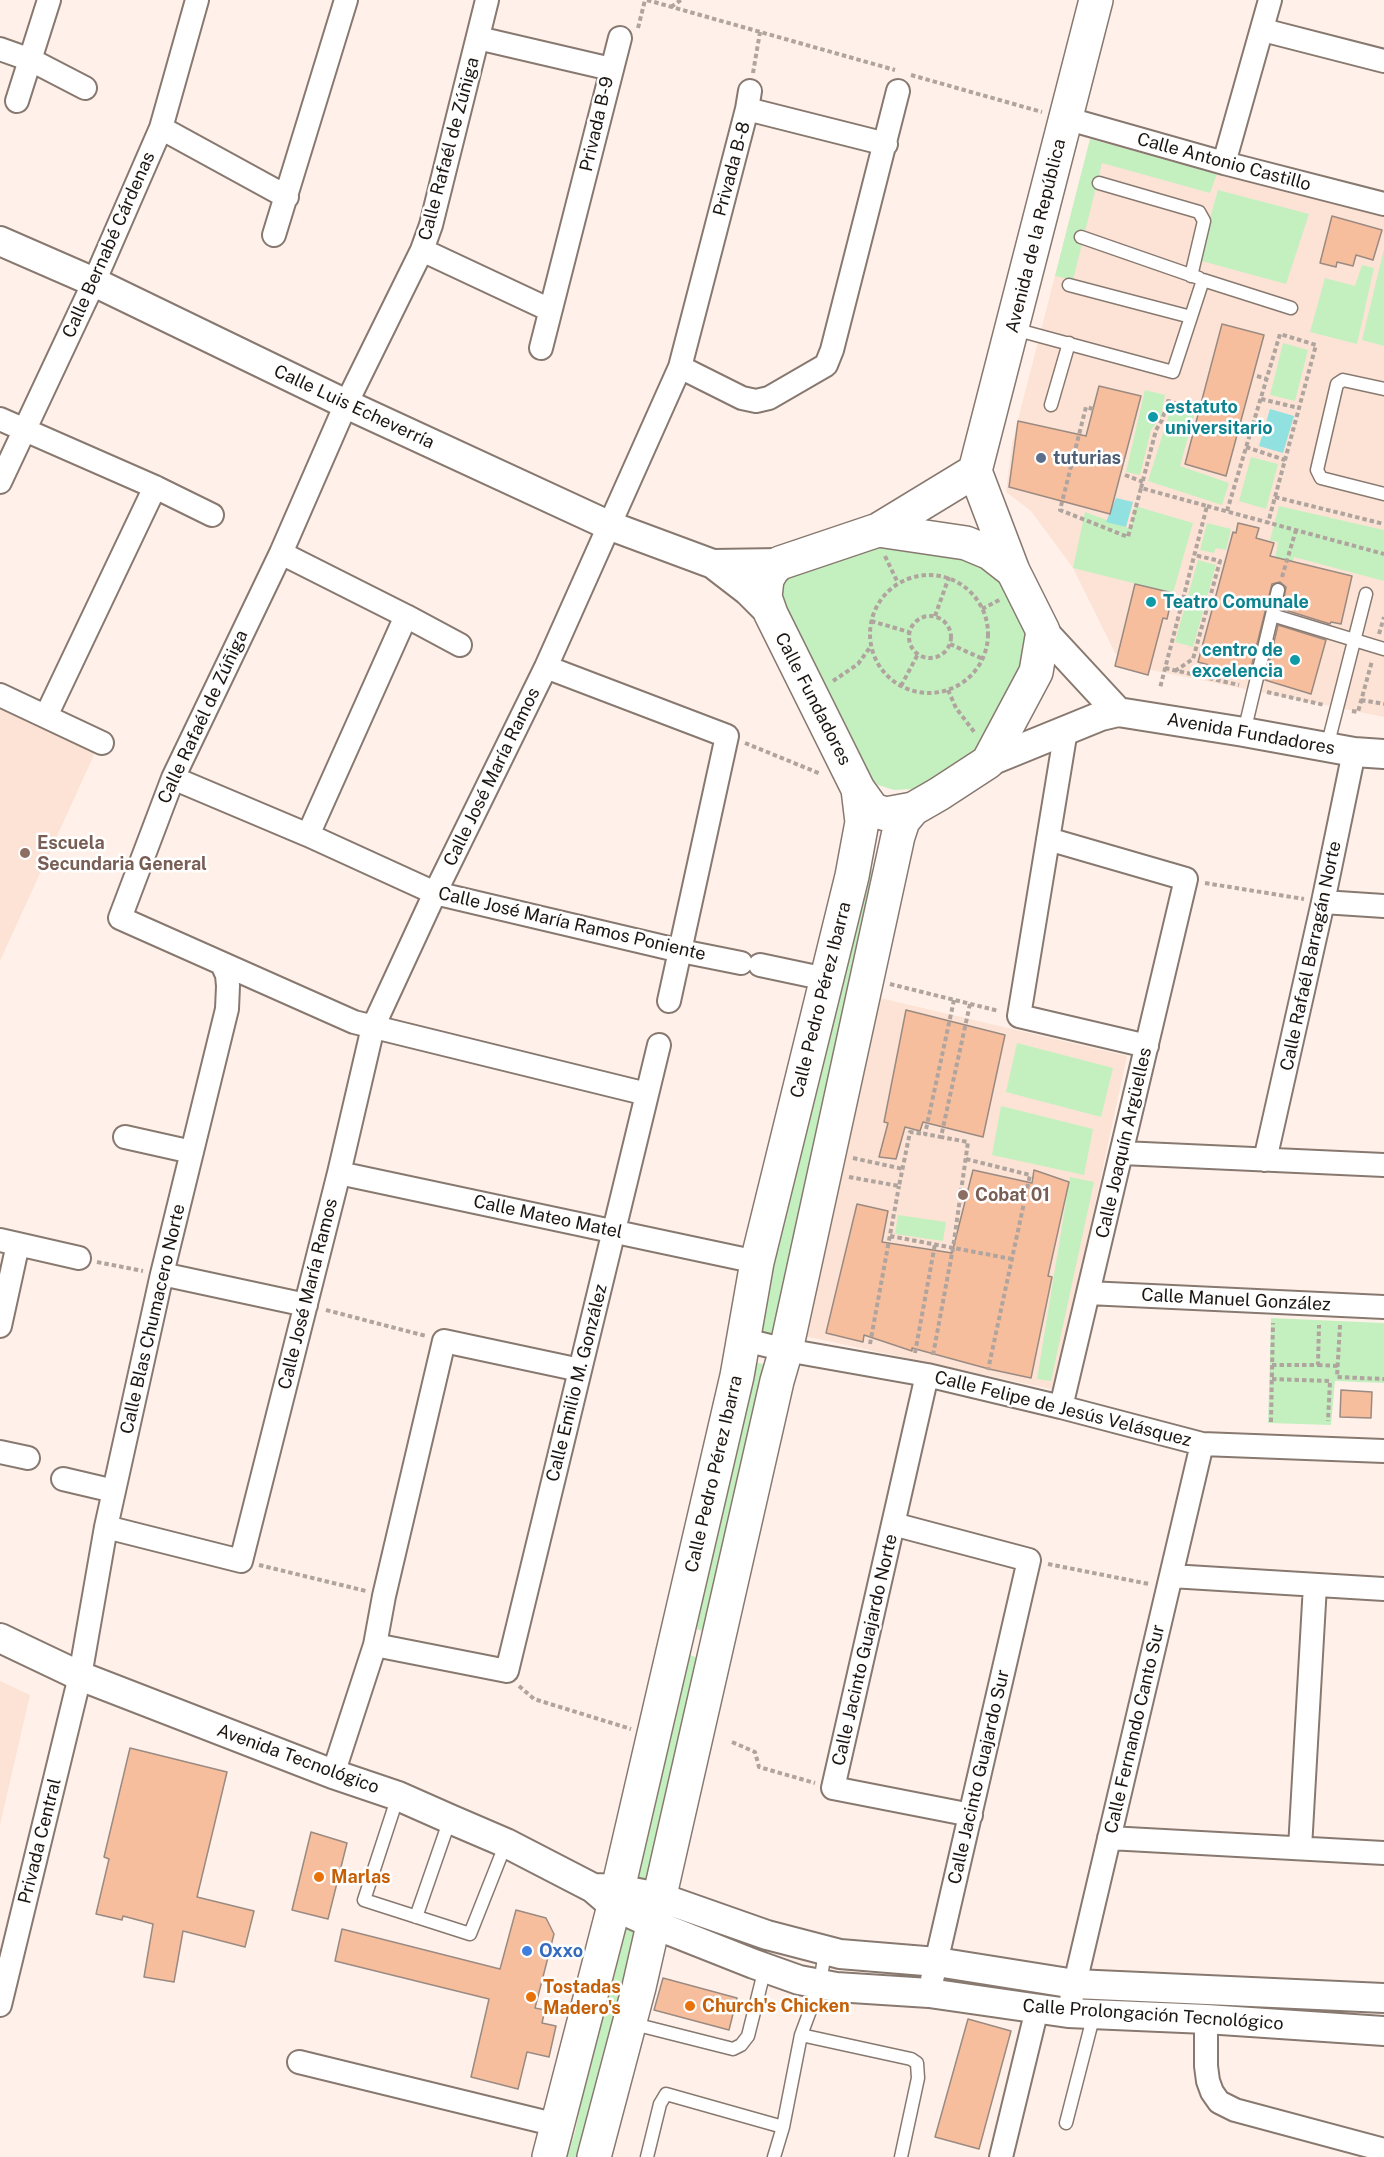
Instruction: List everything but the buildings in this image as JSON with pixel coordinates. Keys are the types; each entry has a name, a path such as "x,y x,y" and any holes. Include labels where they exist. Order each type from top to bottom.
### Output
{"main road":[{"name":"Avenida de la República","path":"975,471 1096,0"},
{"path":"881,541 975,471 1013,571 1043,631"},
{"path":"780,563 881,541 966,543 990,553 1013,571"},
{"name":"Calle Fundadores","path":"780,563 773,568 767,579 765,597 771,614 858,789 873,810 881,814 913,809 939,794 1036,672 1043,631"},
{"name":"Calle Pedro Pérez Ibarra","path":"549,2157 608,1894 653,1736 676,1639 745,1340 757,1262 852,876 862,822 858,789"},
{"name":"Calle Pedro Pérez Ibarra","path":"594,2157 630,2023 786,1350 886,885 903,821 913,809"},
{"path":"852,876 860,865 873,863 884,872 886,885"},
{"path":"676,1639 716,1650"}],"street":[{"path":"17,101 48,0"},
{"name":"Calle Bernabé Cárdenas","path":"0,482 94,282 161,128 197,0"},
{"name":"Calle Rafaél de Zúñiga","path":"222,964 120,918 173,778 280,553 346,404 422,250 431,225 487,0"},
{"path":"1224,163 1270,0"},
{"path":"274,235 343,1"},
{"path":"1263,30 1384,61"},
{"path":"612,69 620,38"},
{"name":"Privada B-9","path":"478,39 612,69 541,348"},
{"path":"0,49 31,60 85,88"},
{"path":"680,368 742,398 756,401 769,398 826,365 832,350 886,144 900,78"},
{"name":"Privada B-8","path":"608,525 680,368 749,100 886,144"},
{"name":"Calle Antonio Castillo","path":"1065,118 1224,163 1384,204"},
{"path":"161,128 287,197"},
{"name":"Calle Luis Echeverría","path":"0,241 94,282 346,404 608,525 712,564 748,591 771,614"},
{"path":"422,250 550,310"},
{"path":"0,419 155,486 212,515"},
{"path":"46,716 155,486"},
{"name":"Calle José María Ramos","path":"241,1561 339,1173 373,1027 435,893 546,667 608,525"},
{"path":"280,553 406,615 460,645"},
{"name":"Calle Luis Echeverría","path":"712,564 780,563"},
{"path":"308,835 406,615"},
{"path":"1043,631 1118,712"},
{"path":"546,667 727,736 669,1001"},
{"path":"0,695 102,743"},
{"name":"Calle Fundadores","path":"978,745 1066,729 1118,712"},
{"name":"Avenida Fundadores","path":"1118,712 1340,750 1384,754"},
{"path":"1066,729 1019,1016 1147,1047"},
{"name":"Calle Rafaél Barragán Norte","path":"1265,1160 1323,902 1340,750"},
{"name":"Calle José María Ramos Poniente","path":"173,778 308,835 435,893 681,951 826,979"},
{"path":"1048,839 1186,879"},
{"name":"Calle Joaquín Argüelles","path":"1061,1407 1186,879"},
{"path":"1323,902 1384,906"},
{"path":"222,964 339,1016 373,1027 647,1094"},
{"name":"Calle Blas Chumacero Norte","path":"81,1676 106,1527 162,1274 227,1010 227,975 222,964"},
{"name":"Calle Emilio M. González","path":"507,1671 659,1045"},
{"path":"125,1137 192,1152"},
{"path":"1122,1153 1384,1166"},
{"name":"Calle Mateo Matel","path":"339,1173 757,1262"},
{"path":"0,1326 9,1242 79,1258"},
{"path":"162,1274 306,1305"},
{"name":"Calle Manuel González","path":"1088,1293 1384,1307"},
{"name":"Calle Felipe de Jesús Velásquez","path":"745,1340 786,1350 927,1375 1202,1444 1384,1451"},
{"path":"333,1774 375,1645 384,1596 444,1341 580,1370"},
{"name":"Calle Jacinto Guajardo Norte","path":"927,1375 833,1788 970,1815"},
{"name":"Calle Fernando Canto Sur","path":"1081,2013 1075,1984 1202,1444"},
{"path":"0,1452 28,1458"},
{"path":"63,1479 114,1491"},
{"path":"893,1524 1029,1560"},
{"path":"106,1527 241,1561"},
{"name":"Calle Jacinto Guajardo Sur","path":"929,1993 1029,1560"},
{"path":"1169,1582 1384,1589"},
{"path":"1300,1848 1315,1585"},
{"name":"Avenida Tecnológico","path":"0,1638 81,1676 333,1774 398,1796 506,1843 608,1894"},
{"path":"375,1645 507,1671"},
{"name":"Privada Central","path":"0,2005 81,1676"},
{"path":"1109,1838 1384,1853"},
{"name":"Calle Prolongación Tecnológico","path":"608,1894 656,1911 852,1956 936,1962 1075,1984 1384,1998"},
{"name":"Calle Prolongación Tecnológico","path":"656,1911 765,1968 799,1980 836,1988 929,1993 1081,2013 1384,2031"},
{"path":"1001,2157 1037,2009"},
{"path":"1206,2019 1208,2081 1212,2092 1220,2102 1235,2110 1384,2150"},
{"path":"299,2062 557,2125"}],"lane":[{"path":"1013,328 1173,372 1191,317 1204,221 1199,212 1099,183"},
{"path":"1081,237 1291,308"},
{"path":"1069,285 1191,317"},
{"path":"1051,405 1069,344"},
{"path":"1384,389 1343,380 1337,384 1317,470 1321,478 1384,494"},
{"path":"1244,732 1278,590"},
{"path":"1340,750 1337,708 1366,594"},
{"path":"1272,615 1380,648"},
{"path":"398,1796 364,1900 470,1934 506,1843"},
{"path":"417,1917 450,1819"},
{"path":"774,2157 783,2127 801,2035 820,1984 825,1951"},
{"path":"630,2023 733,2049 741,2045 748,2036 765,1968"},
{"path":"1066,2123 1081,2013"},
{"path":"801,2035 911,2059 917,2063 918,2078 901,2157"},
{"path":"647,2157 660,2104 666,2094 783,2127"}],"path":[{"path":"647,0 760,32 900,78 1065,118"},
{"path":"670,7 681,0"},
{"path":"749,100 760,32"},
{"path":"1227,511 1280,334 1316,345 1268,523"},
{"path":"1257,376 1267,379"},
{"path":"1261,399 1299,408"},
{"path":"1093,409 1086,407 1060,510 1128,537 1156,430 1168,401 1197,409"},
{"path":"1246,447 1285,460"},
{"path":"1125,475 1143,482"},
{"path":"1141,488 1384,554"},
{"path":"1275,496 1384,524"},
{"path":"1160,688 1207,506"},
{"path":"1278,590 1296,530"},
{"path":"881,541 898,583"},
{"path":"1176,671 1193,659 1220,561 1194,555"},
{"path":"930,574 949,577 966,587 978,601 987,619 988,639 983,659 972,675 956,687 936,693 916,692 901,686 883,672 871,646 869,635 871,621 880,599 898,583 911,577 930,574"},
{"path":"935,616 949,577"},
{"path":"935,616 948,626 951,634 950,644 941,655 933,658 925,657 912,648 909,632 919,618 935,616"},
{"path":"1165,668 1358,712 1380,648 1384,617"},
{"path":"871,621 909,632"},
{"path":"950,644 983,659"},
{"path":"830,683 858,664 871,646"},
{"path":"901,686 918,654"},
{"path":"948,690 978,745"},
{"path":"1361,700 1384,704"},
{"path":"978,745 982,724"},
{"path":"727,736 858,789"},
{"path":"1186,879 1323,902"},
{"path":"866,978 1019,1016"},
{"path":"925,1134 954,1000"},
{"path":"941,1137 970,1004"},
{"path":"881,1347 870,1344 910,1132 968,1143 953,1248 932,1358 904,1352"},
{"path":"966,1159 1030,1174 988,1371 977,1368"},
{"path":"826,1162 903,1168"},
{"path":"826,1162 899,1186"},
{"path":"890,1236 1012,1259"},
{"path":"915,1354 935,1244"},
{"path":"79,1258 162,1274"},
{"path":"306,1305 444,1341"},
{"path":"1271,1422 1273,1319"},
{"path":"1318,1365 1320,1321"},
{"path":"1330,1321 1341,1322 1337,1377"},
{"path":"1272,1365 1338,1366"},
{"path":"1328,1421 1331,1377 1384,1378"},
{"path":"1272,1379 1330,1381"},
{"path":"1029,1560 1169,1582"},
{"path":"241,1561 384,1596"},
{"path":"507,1671 520,1688 534,1699 653,1736"},
{"path":"732,1742 755,1752 759,1767 833,1788"}],"shaded area":[{"path":"1090,139 1384,216 1384,717 1151,670 1115,653 1073,568 1031,511 1006,492 1012,443"},
{"name":"Escuela Secundaria General","path":"0,703 99,744 0,961"},
{"name":"Cobat 01","path":"876,997 1127,1056 1055,1390 795,1334"},
{"path":"0,1681 30,1695 0,1825"}],"green space":[{"path":"1090,139 1217,174 1210,193 1102,163 1073,280 1055,276"},
{"path":"1218,190 1309,214 1286,284 1198,260"},
{"path":"1384,249 1384,346 1362,340"},
{"path":"1362,265 1374,268 1357,344 1310,332 1325,278 1355,286"},
{"path":"1283,343 1308,350 1295,401 1270,395"},
{"path":"1145,390 1165,395 1161,416 1151,430 1140,475 1126,472"},
{"path":"1171,408 1194,415 1180,466 1229,483 1222,505 1148,481"},
{"path":"1251,457 1278,464 1266,509 1239,501"},
{"path":"1135,506 1193,523 1173,593 1073,568 1085,512 1131,529"},
{"path":"1279,506 1384,530 1384,581 1294,557 1291,569 1274,565 1278,542 1270,540"},
{"path":"1207,523 1231,529 1226,550 1216,548 1214,553 1200,550"},
{"path":"922,541 1002,571 1036,650 982,745 929,781 912,789 894,790 878,785 863,768 770,589 772,576 856,545"},
{"path":"1198,560 1216,565 1193,647 1175,642"},
{"path":"869,868 877,873 778,1337 756,1330"},
{"path":"1017,1043 1113,1068 1101,1117 1006,1092"},
{"path":"1001,1106 1093,1129 1084,1175 992,1155"},
{"path":"1070,1177 1094,1182 1051,1381 1037,1379"},
{"path":"898,1215 946,1222 943,1241 895,1234"},
{"path":"1271,1318 1384,1323 1384,1383 1335,1381 1331,1425 1268,1423"},
{"path":"748,1361 773,1366 711,1634 688,1626"},
{"path":"681,1651 702,1660 654,1883 629,1877"},
{"path":"619,1921 647,1932 587,2157 567,2157 575,2132"}],"water":[{"path":"1270,409 1294,416 1283,453 1259,446"},
{"path":"1116,498 1133,502 1126,527 1106,522"}],"place":[{"name":"estatuto universitario","path":"1153,417"},
{"name":"tuturias","path":"1041,458"},
{"name":"Teatro Comunale","path":"1151,602"},
{"name":"centro de excelencia","path":"1295,660"},
{"name":"Escuela Secundaria General","path":"25,853"},
{"name":"Cobat 01","path":"963,1195"},
{"name":"Marlas","path":"319,1877"},
{"name":"Oxxo","path":"527,1951"},
{"name":"Tostadas Madero's","path":"531,1997"},
{"name":"Church's Chicken","path":"690,2006"}]}
